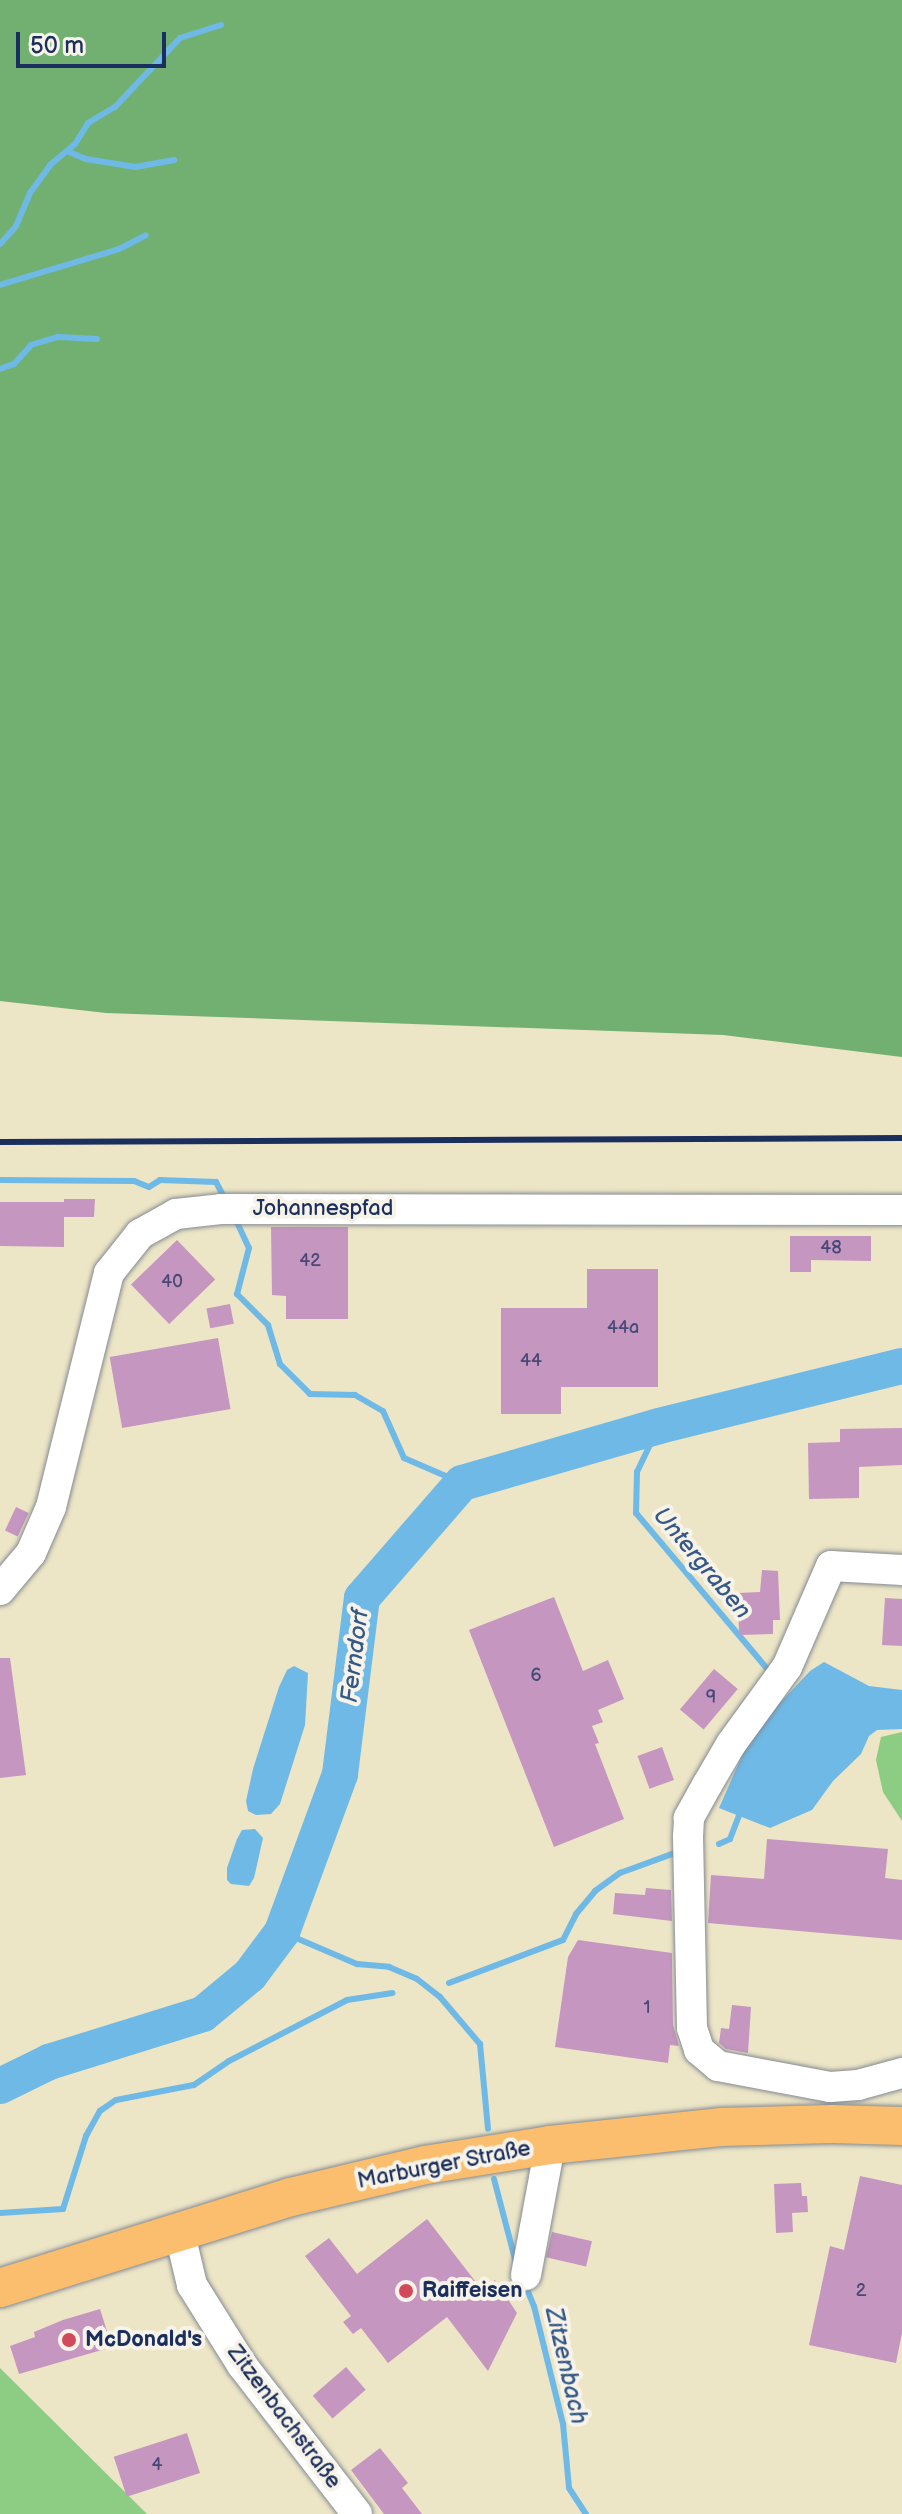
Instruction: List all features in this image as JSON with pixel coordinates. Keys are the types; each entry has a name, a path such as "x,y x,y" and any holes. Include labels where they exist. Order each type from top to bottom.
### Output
{"main road":[{"name":"Marburger Straße","path":"0,2288 291,2197 425,2165 550,2145 720,2127 902,2126"}],"street":[{"name":"Johannespfad","path":"0,1590 31,1553 51,1507 109,1273 140,1234 176,1214 233,1209 902,1210"},
{"path":"902,1570 831,1566 787,1667 731,1744 707,1785 689,1818 688,1837 692,2028 699,2050 718,2066 830,2087 858,2085 902,2073"},
{"path":"526,2275 550,2145"},
{"name":"Zitzenbachstraße","path":"179,2230 192,2285 242,2365 357,2514"}],"green space":[{"path":"0,0 902,0 902,1057 723,1035 106,1013 0,1001"},
{"path":"902,1732 902,1821 883,1792 876,1760 881,1737"},
{"path":"0,2368 147,2514 0,2514"}],"water":[{"path":"824,1662 869,1686 902,1690 902,1729 877,1730 869,1736 861,1754 833,1781 812,1810 770,1828 719,1808 752,1733 810,1671"},
{"path":"294,1666 308,1673 305,1725 280,1804 271,1814 256,1815 248,1811 246,1801 253,1769 279,1687 287,1670"},
{"path":"255,1829 263,1838 254,1878 249,1886 231,1884 227,1880 227,1868 237,1839 242,1830"}],"building":[{"path":"64,1199 95,1199 94,1217 64,1217 64,1247 0,1246 0,1202 64,1202"},
{"path":"271,1227 348,1227 348,1319 286,1319 286,1296 272,1295"},
{"path":"790,1236 871,1236 871,1261 811,1260 811,1272 790,1272"},
{"path":"177,1240 215,1280 169,1324 131,1284"},
{"path":"587,1269 658,1269 658,1387 561,1387 561,1414 501,1414 501,1308 587,1308"},
{"path":"230,1304 234,1324 210,1328 206,1309"},
{"path":"218,1338 231,1409 122,1428 110,1357"},
{"path":"902,1428 902,1465 859,1467 859,1498 809,1499 808,1443 840,1442 840,1429"},
{"path":"16,1507 29,1513 18,1536 5,1531"},
{"path":"762,1570 778,1571 780,1620 773,1620 773,1634 739,1635 738,1593 760,1592"},
{"path":"554,1597 583,1671 608,1660 624,1699 598,1710 603,1722 592,1726 599,1743 595,1744 624,1819 554,1847 469,1630"},
{"path":"885,1598 902,1599 902,1646 882,1645"},
{"path":"0,1658 10,1658 26,1775 0,1778"},
{"path":"714,1669 738,1689 704,1730 680,1710"},
{"path":"662,1747 674,1780 650,1789 638,1756"},
{"path":"767,1839 888,1849 885,1878 902,1880 902,1940 708,1923 711,1875 764,1879"},
{"path":"646,1888 671,1890 672,1921 613,1914 615,1893 645,1895"},
{"path":"578,1940 672,1953 673,2025 679,2046 670,2045 668,2063 555,2047 568,1957"},
{"path":"732,2005 751,2007 748,2053 726,2049 719,2043 721,2028 729,2029"},
{"path":"860,2176 902,2185 902,2333 896,2363 809,2345 830,2246 844,2250"},
{"path":"801,2183 802,2196 807,2196 808,2212 792,2213 793,2232 776,2233 774,2184"},
{"name":"Raiffeisen","path":"427,2219 482,2290 495,2280 517,2313 488,2371 447,2317 388,2363 361,2328 353,2334 343,2322 351,2316 305,2256 329,2238 357,2274"},
{"path":"552,2232 592,2241 586,2267 546,2257"},
{"name":"McDonald's","path":"100,2309 112,2347 19,2374 10,2346 35,2337 34,2332 63,2320"},
{"path":"346,2367 366,2390 332,2419 313,2396"},
{"path":"187,2433 200,2473 127,2497 114,2457"},
{"path":"380,2448 408,2483 402,2488 422,2514 384,2514 351,2470"}],"waterway":[{"path":"0,244 16,226 30,193 50,165 75,144 88,123 115,107 180,38 221,25"},
{"path":"67,151 86,159 135,167 174,160"},
{"path":"0,285 119,249 146,235"},
{"path":"0,369 14,364 31,345 58,337 97,339"},
{"path":"0,1180 134,1181 149,1187 160,1180 216,1182 226,1201"},
{"path":"235,1218 249,1248 237,1294 268,1325 280,1364 310,1394 355,1395 383,1411 404,1458 462,1483"},
{"name":"Ferndorf","path":"0,2086 49,2062 203,2014 250,1975 282,1932 340,1774 362,1598 462,1483 659,1426 902,1366"},
{"name":"Untergraben","path":"659,1426 637,1472 636,1513 768,1670"},
{"path":"719,1844 730,1839 739,1816"},
{"path":"449,1983 563,1940 576,1914 595,1891 620,1873 672,1854"},
{"name":"Zitzenbach","path":"282,1932 357,1964 389,1967 417,1979 440,1997 480,2044 488,2129"},
{"path":"0,2213 63,2209 86,2136 100,2111 116,2100 194,2085 229,2061 347,2000 392,1993"},
{"name":"Zitzenbach","path":"494,2179 516,2263"},
{"name":"Zitzenbach","path":"525,2284 534,2306 563,2424 569,2488 586,2514"}],"railway":[{"path":"0,1142 902,1138"}],"place":[{"name":"Raiffeisen","path":"406,2291"},
{"name":"McDonald's","path":"69,2340"}]}
